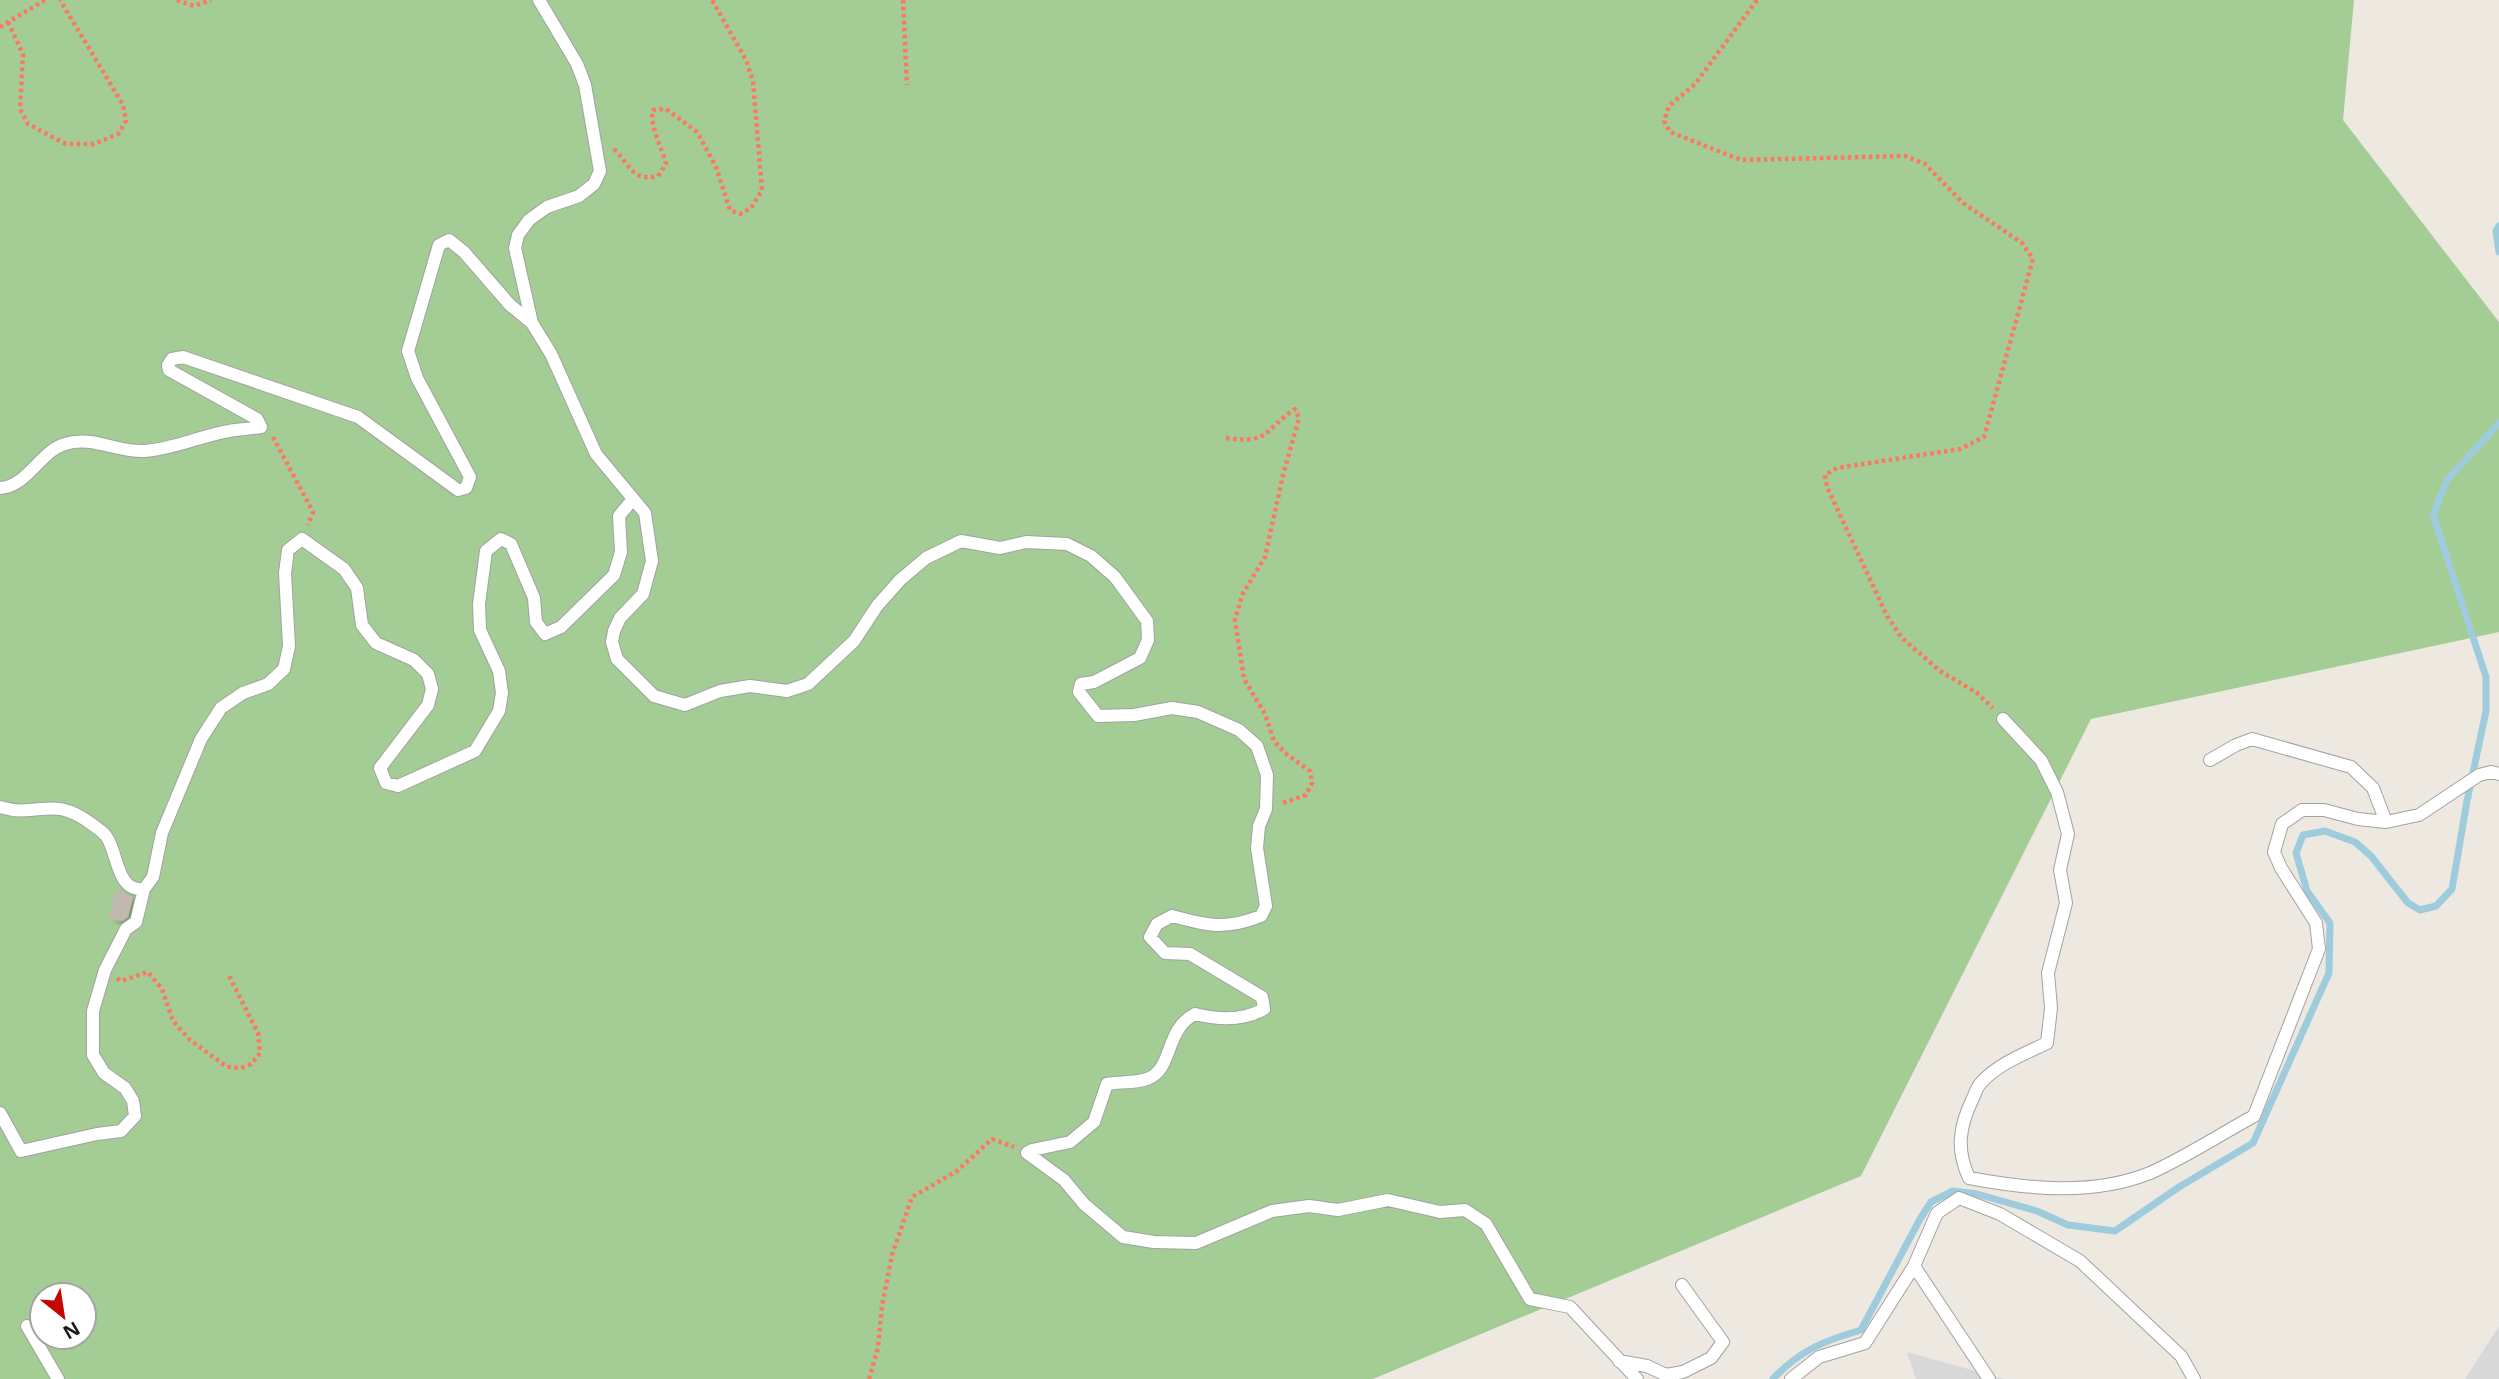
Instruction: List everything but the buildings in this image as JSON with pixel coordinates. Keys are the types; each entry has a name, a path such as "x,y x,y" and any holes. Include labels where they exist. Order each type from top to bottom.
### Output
{"lane":[{"path":"539,0 578,64 585,85 600,171 594,184 579,196 547,207 529,220 519,235 515,248 532,323 551,354 596,454 645,513 652,561 643,594 620,618 612,642 617,659 654,696 685,705 720,691 750,686 786,691 808,684 853,641 877,606 900,580 926,558 961,541 1000,548 1026,542 1067,544 1091,556 1115,577 1147,621 1148,640 1140,658 1094,682 1082,684 1079,692 1098,716 1134,715 1172,708 1198,712 1239,730 1257,746 1267,775 1266,809 1259,826 1257,848 1266,906 1261,916 1237,925 1206,925 1172,916 1157,924 1150,937 1165,953 1190,954 1262,997 1264,1009 1250,1017 1213,1018 1195,1014 1183,1020 1161,1070 1147,1079 1107,1084 1094,1122 1070,1142 1027,1153 1064,1180 1084,1204 1123,1237 1154,1242 1196,1243 1272,1211 1309,1206 1338,1210 1388,1200 1440,1212 1465,1210 1486,1224 1530,1299 1570,1307 1637,1379"},
{"path":"0,488 6,488 23,478 48,452 65,444 82,441 143,452 228,431 261,428 257,419 169,370 168,365 172,359 183,357 358,417 457,490 466,488 470,477 417,378 408,351 439,245 449,240 464,252 510,305 532,323"},
{"path":"0,1113 21,1151 121,1131 135,1116 133,1101 125,1088 104,1073 93,1055 93,1011 105,970 126,929 136,922 144,889 153,877 162,833 201,739 221,708 243,693 268,684 284,669 289,646 285,573 288,550 302,539 344,569 357,588 362,625 376,643 414,660 428,674 432,689 428,705 380,768 386,783 398,786 475,751 499,711 502,692 499,671 480,630 479,604 486,551 501,539 512,544 534,598 536,622 545,634 561,627 614,575 621,552 620,516 633,499"},
{"path":"1969,1178 1961,1160 1960,1140 1965,1115 1980,1084 2008,1062 2047,1044 2051,1008 2048,973 2066,903 2060,870 2068,834 2057,792 2041,760 2003,719"},
{"path":"2210,760 2252,739 2351,767 2373,788 2386,822"},
{"path":"1969,1178 2017,1187 2070,1188 2112,1184 2150,1172 2254,1116 2319,949 2316,923 2281,868 2274,852 2282,824 2302,810 2324,810 2358,819 2386,822 2419,815 2479,775 2491,772 2499,774"},
{"path":"0,807 18,813 57,806 82,816 106,836 125,884 136,890 144,889"},
{"path":"1791,1379 1819,1357 1865,1343 1914,1266 1937,1213 1959,1198 1969,1178"},
{"path":"1959,1198 2000,1214 2080,1261 2181,1356 2194,1379"},
{"path":"1914,1266 1989,1379"},
{"path":"1619,1361 1647,1366 1666,1375 1684,1372 1711,1358 1723,1342 1682,1285"},
{"path":"27,1326 58,1379"}],"path":[{"path":"0,27 45,0"},
{"path":"8,22 23,54 20,109 28,124 66,144 94,144 118,134 126,121 123,105 60,0"},
{"path":"177,0 194,6 211,0"},
{"path":"592,130 617,153 634,174 649,178 658,176 666,164 650,120 653,110 666,109 697,132 716,167 730,210 740,214 751,208 762,190 753,81 746,61 712,0"},
{"path":"903,0 907,85"},
{"path":"1758,0 1695,84 1670,106 1664,121 1670,132 1741,160 1905,156 1925,164 1963,203 2022,243 2034,259 1984,437 1960,449 1837,468 1825,475 1826,487 1887,616 1902,638 1940,670 1977,693 2003,719"},
{"path":"1226,438 1247,441 1262,438 1295,409 1299,418 1265,557 1242,595 1235,620 1244,680 1265,714 1274,741 1285,753 1310,771 1312,783 1306,794 1266,809"},
{"path":"261,428 272,435 313,512 302,539"},
{"path":"105,970 121,981 148,972 162,989 173,1021 190,1040 227,1067 241,1068 251,1064 260,1053 258,1033 229,974"},
{"path":"869,1379 878,1348 882,1306 892,1255 912,1197 957,1171 992,1139 1027,1153"}],"shaded area":[{"path":"2499,1326 2499,1379 2465,1379"},
{"path":"1907,1352 2004,1379 1916,1379"}],"green space":[{"path":"0,0 2354,0 2343,120 2499,322 2499,632 2091,719 1861,1176 1373,1379 0,1379"}],"waterway":[{"path":"2499,226 2496,231 2499,252"},
{"path":"1773,1379 1813,1348 1861,1330 1931,1202 1953,1191 1977,1194 2037,1211 2068,1225 2115,1231 2179,1187 2253,1143 2329,973 2330,923 2307,891 2296,853 2303,835 2325,831 2355,842 2371,856 2408,903 2420,910 2436,906 2452,889 2486,711 2486,677 2433,515 2447,480 2499,423"}]}
